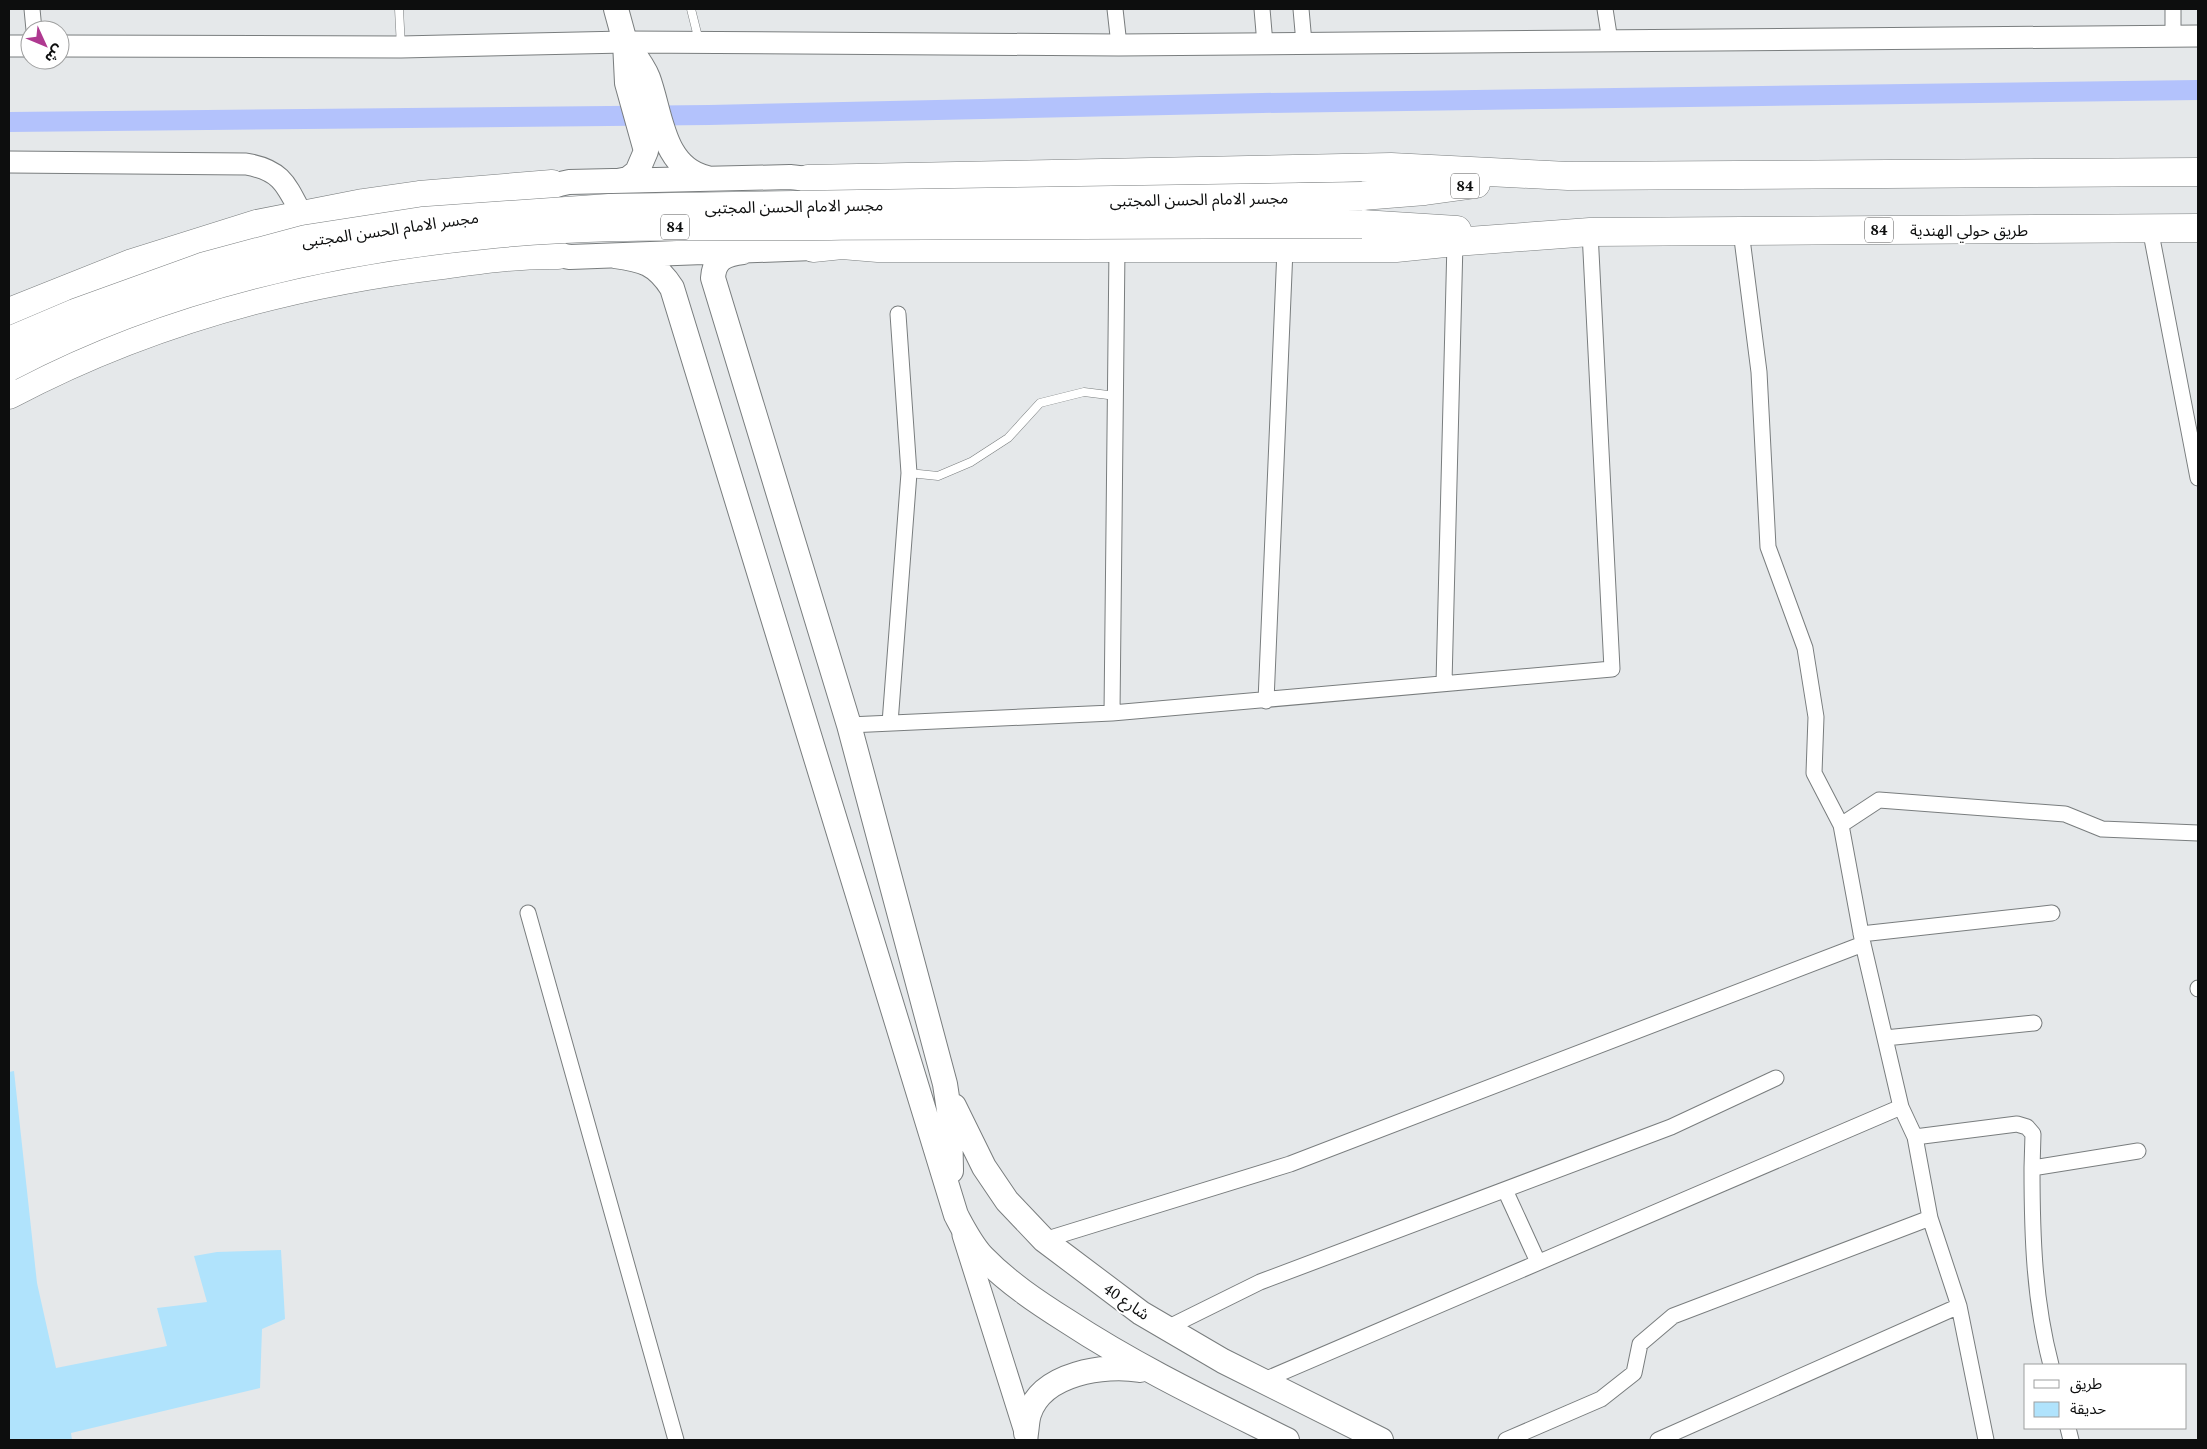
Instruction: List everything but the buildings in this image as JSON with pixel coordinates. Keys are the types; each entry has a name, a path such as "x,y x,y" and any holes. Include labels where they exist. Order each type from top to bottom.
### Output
{"highway":[{"path":"808,179 1391,167 1568,176"},
{"name":"84","path":"1568,176 2198,172"},
{"name":"مجسر الامام الحسن المجتبى","path":"9,341 75,312 205,266 306,239 422,222 609,208 1362,196 1568,176"},
{"path":"873,178 853,195 849,219 856,234 878,248"},
{"path":"9,312 65,288 197,240 301,213 410,196 552,184"},
{"path":"493,188 512,201 520,223 512,246 501,256 493,259"},
{"name":"مجسر الامام الحسن المجتبى","path":"9,367 83,332 207,286 271,270 374,249 488,234 641,227 1117,223 1362,224 1559,234"},
{"name":"طريق حولي الهندية","path":"1559,234 1590,232 2198,228"},
{"path":"813,248 842,245 878,248 1396,248 1559,234"},
{"path":"9,395 92,355 214,310 276,294 378,274 493,259 558,256"}],"main road":[{"path":"616,9 657,147 676,157 698,176 713,179"},
{"path":"70,46 401,47 625,42 1265,44 2198,36"},
{"path":"617,181 628,179 637,172 657,147"},
{"path":"9,162 254,165 278,175 301,213"},
{"path":"790,177 808,179 827,192 835,214 828,236 813,248 743,252 558,256 535,241 528,226 529,209 532,201 552,184 790,177"},
{"path":"743,252 731,253 722,257 714,268 713,278 850,725 945,1084 950,1117 952,1182 956,1215 968,1238 982,1256 1002,1275 1037,1302 1112,1350 1287,1440"},
{"path":"615,256 641,260 654,267 672,288 956,1215 1027,1437"},
{"name":"شارع 40","path":"945,1084 984,1167 1007,1201 1044,1240 1141,1313 1262,1381 1380,1440"},
{"path":"1027,1437 1029,1413 1041,1395 1060,1381 1083,1372 1108,1367 1152,1372"}],"street":[{"path":"1115,9 1119,44"},
{"path":"1262,9 1265,44"},
{"path":"1301,9 1304,43"},
{"path":"1605,9 1610,40"},
{"path":"2173,9 2173,36"},
{"path":"2150,228 2198,478"},
{"path":"1741,231 1759,372 1768,547 1806,648 1816,717 1814,773 1841,825 1862,939 1901,1107 1915,1137 1930,1218 1959,1306 1986,1440"},
{"path":"850,725 1112,713 1612,669 1590,232"},
{"path":"1444,684 1455,242"},
{"path":"1112,713 1117,248"},
{"path":"1266,700 1285,249"},
{"path":"890,723 909,473 898,314"},
{"path":"1841,825 1879,800 2065,814 2102,829 2198,833"},
{"path":"528,913 676,1440"},
{"path":"1044,1240 1290,1164 1862,939 2052,913"},
{"path":"1885,1038 2034,1023"},
{"path":"1167,1328 1260,1282 1671,1127 1776,1078"},
{"path":"1262,1381 1901,1107"},
{"path":"1915,1137 2017,1124 2027,1127 2033,1134 2032,1246 2041,1326 2051,1364"},
{"path":"2032,1168 2138,1151"},
{"path":"1505,1190 1538,1262"},
{"path":"1506,1440 1601,1399 1634,1373 1640,1344 1673,1316 1930,1218"},
{"path":"1658,1440 1959,1306"}],"lane":[{"path":"399,9 401,47"},
{"path":"691,9 700,43"},
{"path":"909,473 938,476 971,462 1008,438 1040,403 1084,392 1116,396"}],"green space":[{"path":"14,1071 37,1283 56,1368 167,1346 157,1308 207,1302 194,1256 217,1252 281,1250 285,1319 262,1329 260,1388 71,1433 72,1440 9,1440 9,1072"}],"waterway":[{"path":"9,122 709,115 1262,103 2198,90"}]}
